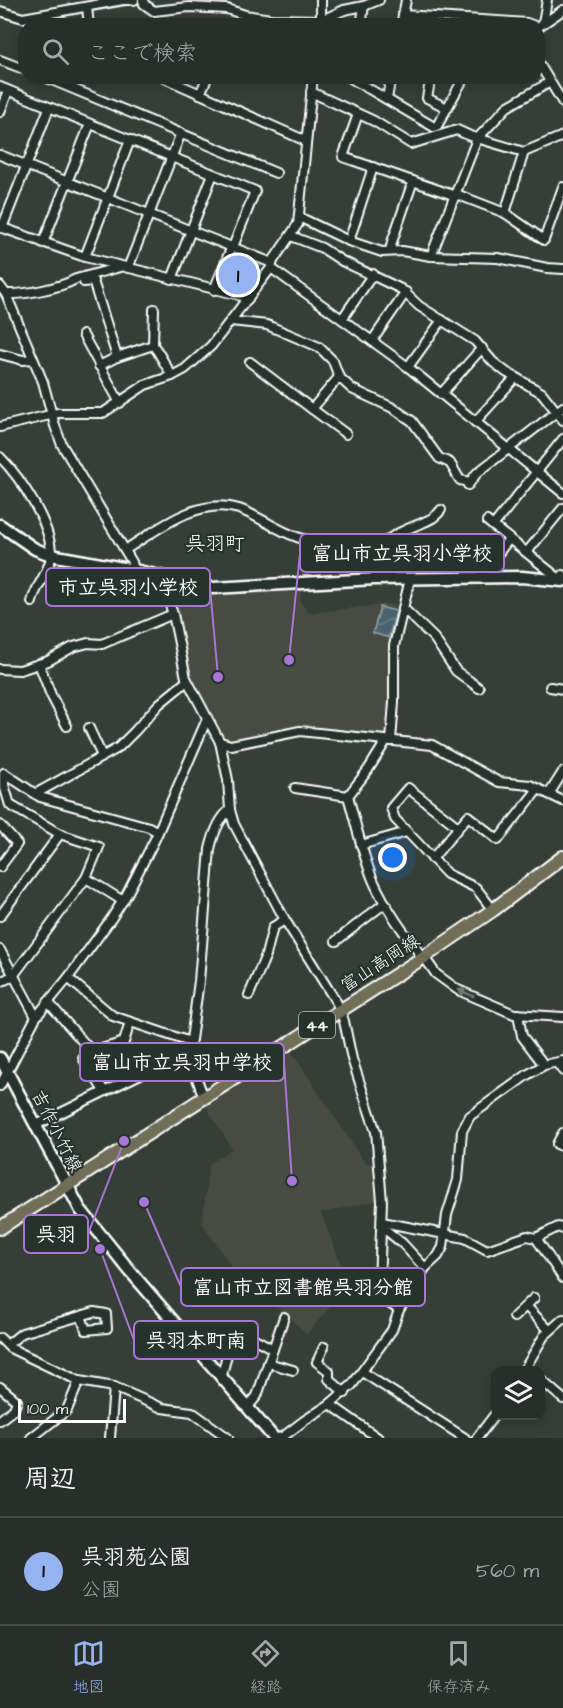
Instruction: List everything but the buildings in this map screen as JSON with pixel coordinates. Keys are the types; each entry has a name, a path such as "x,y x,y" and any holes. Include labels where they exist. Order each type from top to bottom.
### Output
{"main road":[{"path":"0,525 35,549 51,555 134,570 213,588 375,579 522,577 563,579"},
{"name":"富山高岡線","path":"0,1228 424,957 493,910 563,857"},
{"name":"吉作小竹線","path":"0,1058 80,1209 222,1379 276,1438"}],"street":[{"path":"0,10 23,18 134,0"},
{"path":"143,0 144,4 154,11 189,7 227,9 245,15 271,18"},
{"path":"321,0 321,18"},
{"path":"330,18 344,10 379,0"},
{"path":"402,18 406,0"},
{"path":"541,18 547,0"},
{"path":"362,18 364,6"},
{"path":"545,22 563,10"},
{"path":"403,15 422,18"},
{"path":"0,60 18,67"},
{"path":"545,74 563,103"},
{"path":"431,256 477,139 507,107 550,82"},
{"path":"62,84 276,173"},
{"path":"178,84 306,141"},
{"path":"200,94 204,84"},
{"path":"0,427 52,414 103,413 145,385 185,369 211,346 248,299 298,224 312,84"},
{"path":"362,84 434,127 437,126 460,84"},
{"path":"387,99 390,84"},
{"path":"430,84 427,98 447,108"},
{"path":"0,87 255,191 214,290"},
{"path":"0,112 8,91"},
{"path":"311,92 374,121 411,144 457,130 477,139 524,152 563,136"},
{"path":"49,108 1,228 85,257 248,299"},
{"path":"358,114 344,157 505,213 544,240 562,192"},
{"path":"43,243 90,124"},
{"path":"124,268 150,214 181,133"},
{"path":"85,257 130,140"},
{"path":"505,213 524,152"},
{"path":"0,154 233,246 272,265 408,367 563,494"},
{"path":"349,241 373,167"},
{"path":"172,279 213,174"},
{"path":"390,251 413,181"},
{"path":"298,217 349,241 382,252 498,258 563,269"},
{"path":"291,236 314,245 406,292 419,306 475,341 493,362 506,372 542,393 560,409 563,420"},
{"path":"69,283 76,279 124,268"},
{"path":"342,319 373,274"},
{"path":"117,357 93,281 69,283 30,292 2,290 43,382 62,445 125,550 134,570"},
{"path":"372,341 406,292"},
{"path":"154,309 153,345 172,376"},
{"path":"408,367 442,320"},
{"path":"231,321 267,325 319,347 333,361 339,377 357,392 393,408 408,418 439,458 450,463 460,480 469,484 477,473 560,409"},
{"path":"82,335 120,403"},
{"path":"99,366 117,357 153,345"},
{"path":"441,394 482,348"},
{"path":"0,354 23,360 33,359"},
{"path":"250,362 346,434"},
{"path":"312,409 339,377"},
{"path":"475,422 516,377"},
{"path":"563,439 490,523 563,579"},
{"path":"0,457 16,476 45,526 51,555 44,577 34,590 32,602"},
{"path":"125,550 193,511 225,506 241,510 277,530 298,537 378,556"},
{"path":"527,552 563,508"},
{"path":"375,579 382,545 404,531 434,518 441,510"},
{"path":"479,578 509,539"},
{"path":"160,576 173,614 188,681 220,742 234,824 285,920 344,1021 352,1059 376,1132 382,1224 379,1286 389,1303 399,1310"},
{"path":"348,796 389,741 394,702 394,646 411,579"},
{"path":"404,609 434,638 456,671 479,688"},
{"path":"0,669 15,671 39,664 88,643 102,644 173,614"},
{"path":"39,664 51,696 67,726"},
{"path":"35,794 126,741 159,704 188,681"},
{"path":"550,687 563,689"},
{"path":"0,1086 36,1017 68,978 123,901 158,832 207,719"},
{"path":"89,728 102,756"},
{"path":"220,742 231,745 300,731 432,745 499,782 523,783 563,801"},
{"path":"549,794 563,772"},
{"path":"0,982 13,976 86,878 99,847 60,834 10,805 4,785 4,773 35,794 55,802 149,827 158,832"},
{"path":"295,788 348,796"},
{"path":"458,827 408,788 391,808 395,819 432,859 447,874 476,888 493,910"},
{"path":"432,859 468,816 498,840 538,789"},
{"path":"348,796 373,879 398,925 436,974 458,990 518,1014 563,1017"},
{"path":"204,1098 189,1057 190,1042 199,981 210,849 216,830 230,810"},
{"path":"0,825 18,844 0,867"},
{"path":"361,845 407,832"},
{"path":"0,916 60,834"},
{"path":"86,878 123,901"},
{"path":"336,941 385,903"},
{"path":"249,995 266,956 273,927 285,920"},
{"path":"0,950 36,1017"},
{"path":"68,978 113,1016 190,1042"},
{"path":"48,1002 92,1052"},
{"path":"518,1014 522,1036 544,1065"},
{"path":"104,1090 83,1058 92,1052 124,1042 130,1022"},
{"path":"36,1125 167,1061 189,1057"},
{"path":"276,1438 284,1436 345,1393 392,1330 399,1310 426,1268 438,1256 443,1247 447,1215 458,1180 462,1131 470,1116 519,1080 544,1065 560,1062 563,1071"},
{"path":"563,1133 557,1144 563,1147"},
{"path":"382,1224 465,1238 487,1250 527,1236 536,1238 558,1227 563,1229"},
{"path":"382,1224 426,1268"},
{"path":"536,1238 563,1278"},
{"path":"514,1317 534,1298"},
{"path":"526,1306 549,1330"},
{"path":"7,1345 22,1333 81,1316"},
{"path":"247,1408 257,1396 284,1317"},
{"path":"529,1366 549,1330 563,1318"},
{"path":"0,1338 7,1345 79,1381 114,1387 162,1408 192,1412 228,1438"},
{"path":"222,1379 231,1338 253,1338 273,1349"},
{"path":"324,1347 317,1362 329,1371 329,1379 345,1393"},
{"path":"268,1363 293,1370"},
{"path":"362,1372 465,1438"},
{"path":"31,1438 66,1410 79,1381"},
{"path":"545,1383 563,1399"},
{"path":"0,1387 16,1401 14,1409 0,1420"},
{"path":"110,1438 114,1387"},
{"path":"330,1404 378,1438"},
{"path":"477,1438 491,1419"}],"shaded area":[{"path":"181,585 301,587 301,603 310,613 388,604 402,607 392,677 388,736 297,727 232,741 221,736 190,675 175,608 184,605"},
{"path":"292,1052 365,1163 376,1163 377,1198 375,1201 321,1213 349,1285 307,1334 277,1307 268,1289 249,1293 202,1223 209,1164 232,1149 205,1105"}],"green space":[{"path":"235,251 263,262 240,293 218,287 232,253"}],"water":[{"path":"380,607 396,611 389,638 373,633"}],"waterway":[{"path":"52,18 139,3"},
{"path":"0,16 18,21"}],"place":[{"name":"呉羽苑公園","path":"238,275"},
{"name":"富山市立呉羽小学校","path":"289,660"},
{"name":"市立呉羽小学校","path":"218,677"},
{"name":"呉羽","path":"124,1141"},
{"name":"富山市立呉羽中学校","path":"292,1181"},
{"name":"富山市立図書館呉羽分館","path":"144,1202"},
{"name":"呉羽本町南","path":"100,1249"}],"district":[{"name":"呉羽町","path":"215,543"}]}
